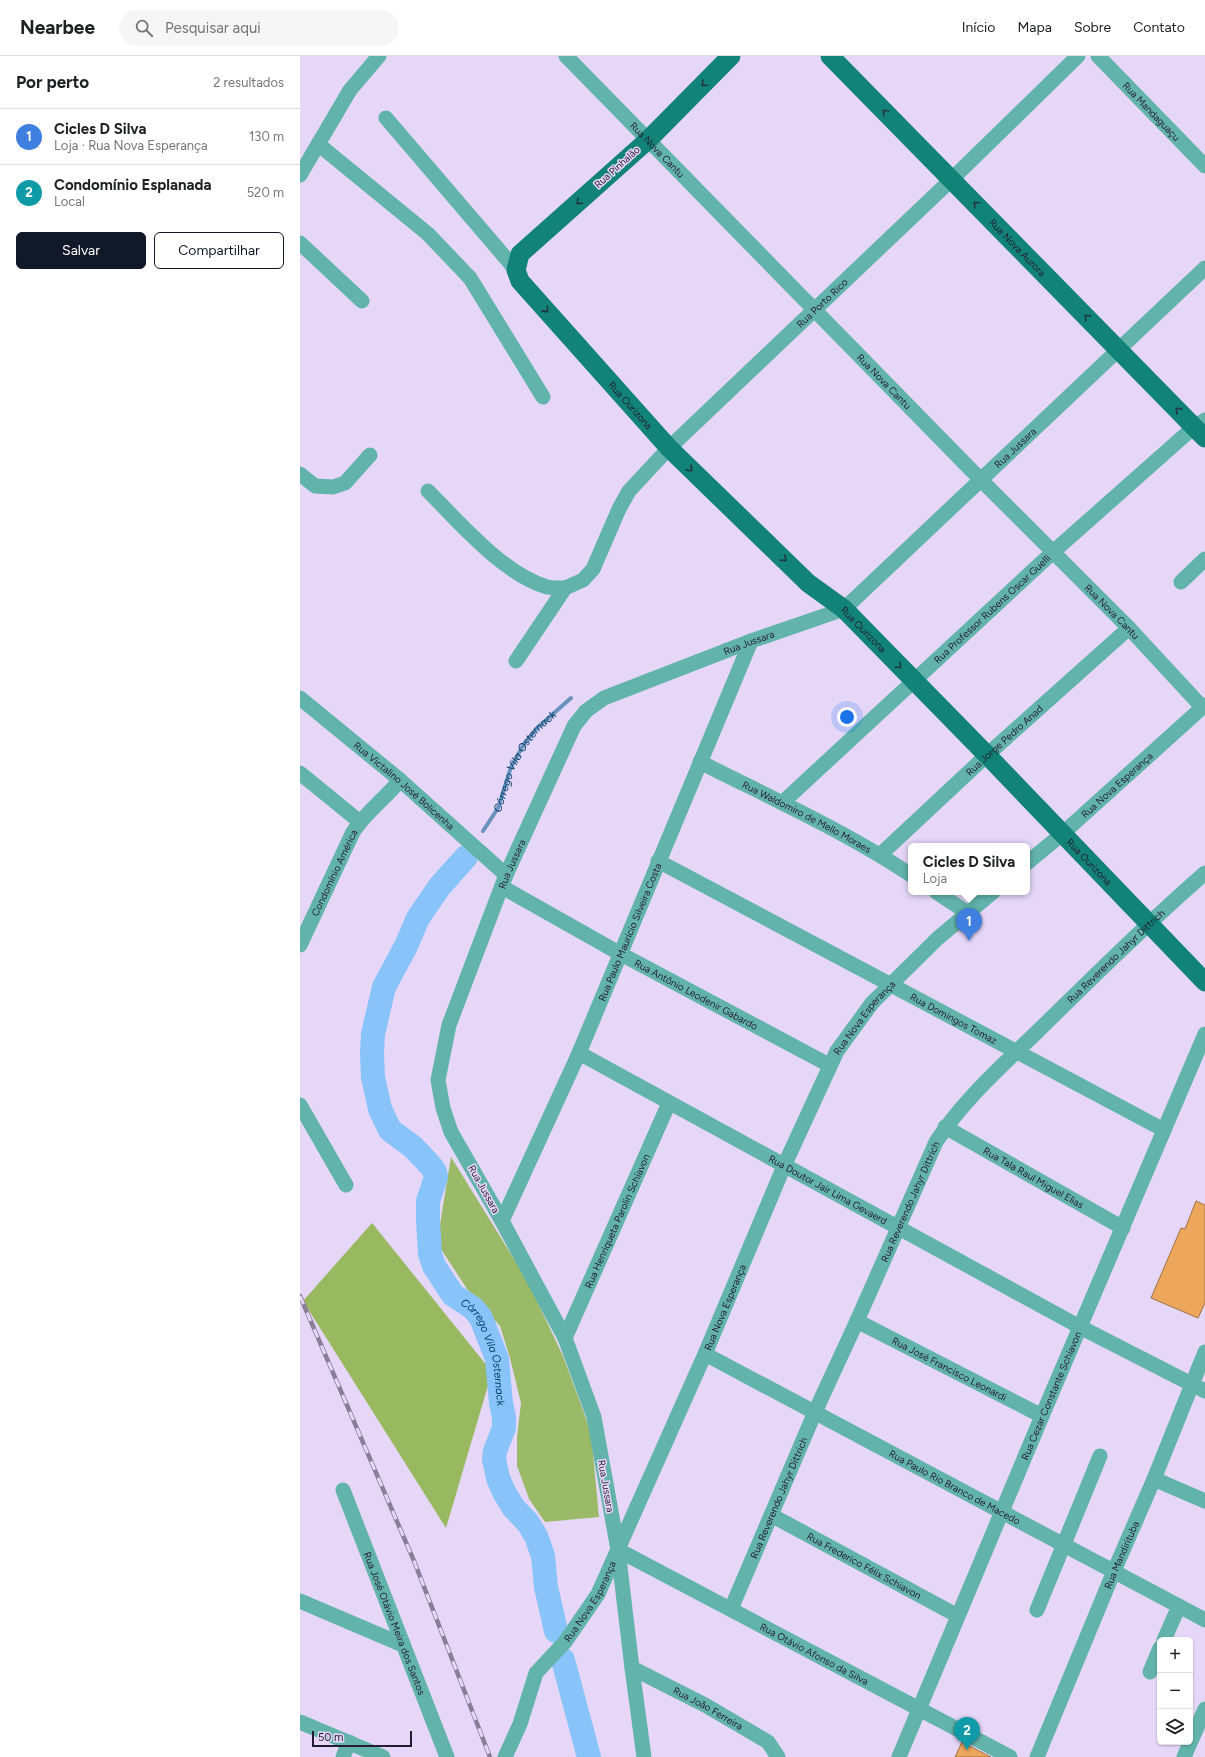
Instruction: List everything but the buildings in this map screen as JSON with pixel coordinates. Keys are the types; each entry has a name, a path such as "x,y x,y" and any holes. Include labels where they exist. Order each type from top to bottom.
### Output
{"main road":[{"name":"Rua Pinhalão","path":"518,275 520,254 648,140 731,56"},
{"name":"Rua Nova Aurora","path":"830,56 1120,349 1201,428"},
{"name":"Rua Ourizona","path":"518,275 669,448 808,583 844,609 987,755 1205,982"}],"street":[{"path":"300,175 350,90 379,56"},
{"name":"Rua Nova Cantu","path":"566,56 1204,706"},
{"name":"Rua Porto Rico","path":"565,588 582,580 593,569 619,509 629,491 669,448 952,179 1078,56"},
{"name":"Rua Mandaguaçu","path":"1098,56 1205,166"},
{"path":"386,118 518,275"},
{"path":"318,144 428,234 470,278 543,397"},
{"path":"300,243 362,301"},
{"name":"Rua Jussara","path":"644,1757 618,1550 594,1417 565,1338 452,1132 443,1108 438,1080 449,1025 504,881 574,726 586,711 604,698 751,641 844,609 1205,268"},
{"name":"Rua Professor Rubens Oscar Guelli","path":"782,803 1054,552 1201,428"},
{"path":"300,474 314,486 333,487 345,483 370,455"},
{"path":"428,491 496,558 516,573 547,587 565,588"},
{"path":"1181,582 1205,559"},
{"path":"516,661 565,588"},
{"name":"Rua Jorge Pedro Anad","path":"880,855 987,755 1129,628"},
{"name":"Rua Paulo Maurício Silveira Costa","path":"502,1221 579,1053 619,953 751,641"},
{"name":"Rua Victalino José Bolicenha","path":"300,698 400,780 504,881"},
{"name":"Rua Nova Esperança","path":"1030,861 1062,834 1204,706"},
{"name":"Rua Waldomiro de Mello Moraes","path":"700,762 782,803 880,855 908,873"},
{"name":"Condomínio América","path":"300,773 360,822"},
{"name":"Condomínio América","path":"300,945 353,832 360,822 400,780"},
{"name":"Rua Domingos Tomaz","path":"658,861 1164,1130"},
{"name":"Rua Reverendo Jahyr Dittrich","path":"730,1609 815,1412 858,1321 936,1142 945,1127 981,1086 1148,923 1205,873"},
{"name":"Rua Antônio Leodenir Gabardo","path":"504,881 619,953 829,1065"},
{"path":"941,895 968,913"},
{"name":"Rua Nova Esperança","path":"505,1757 520,1724 536,1673 565,1642 598,1594 705,1354 784,1166 836,1051 872,1003 938,938 989,895"},
{"name":"Rua Cezar Constante Schiavon","path":"899,1757 1042,1416 1205,1034"},
{"name":"Rua Doutor Jair Lima Gevaerd","path":"579,1053 1080,1327 1205,1391"},
{"name":"Rua Henriqueta Parolin Schiavon","path":"565,1338 669,1103"},
{"path":"300,1105 346,1185"},
{"name":"Rua Tala Raul Miguel Elias","path":"945,1127 1122,1228"},
{"name":"Rua José Francisco Leonardi","path":"858,1321 1042,1416"},
{"name":"Rua Mandirituba","path":"1037,1757 1154,1479 1205,1352"},
{"name":"Rua Paulo Rio Branco de Macedo","path":"705,1354 1205,1620"},
{"path":"1037,1610 1100,1456"},
{"path":"1154,1479 1205,1501"},
{"name":"Rua José Otávio Meira dos Santos","path":"343,1490 447,1757"},
{"name":"Rua Frederico Félix Schiavon","path":"771,1515 958,1616"},
{"name":"Rua Otávio Afonso da Silva","path":"618,1550 1010,1757"},
{"path":"300,1601 403,1645"},
{"path":"1165,1637 1179,1606"},
{"path":"1150,1672 1157,1655"},
{"name":"Rua João Ferreira","path":"632,1668 705,1705 768,1742 778,1757"},
{"path":"1184,1757 1199,1740 1205,1709"},
{"path":"300,1722 383,1757"},
{"path":"343,1757 349,1742"}],"green space":[{"path":"451,1157 527,1280 563,1356 591,1432 599,1517 545,1522 529,1499 517,1466 517,1437 521,1403 510,1358 500,1326 467,1289 437,1243"},
{"path":"372,1223 492,1372 446,1528 303,1301"}],"waterway":[{"name":"Córrego Vila Osternack","path":"483,831 498,808 511,767 524,744 536,729 571,698"},
{"name":"Córrego Vila Osternack","path":"466,857 440,886 418,918 406,946 384,987 373,1034 373,1077 380,1109 390,1130 413,1147 435,1172 436,1177 428,1201 430,1254 434,1266 453,1295 473,1308 481,1318 497,1359 501,1403 504,1417 504,1428 495,1451 494,1459 498,1478 513,1507 528,1523 536,1536 543,1556 546,1587 556,1631"},
{"name":"Córrego Vila Osternack","path":"563,1660 589,1757"}],"railway":[{"path":"300,1296 414,1561 490,1757"}],"place":[{"name":"Cicles D Silva","path":"969,941"},
{"name":"Condomínio Esplanada","path":"967,1750"}]}
